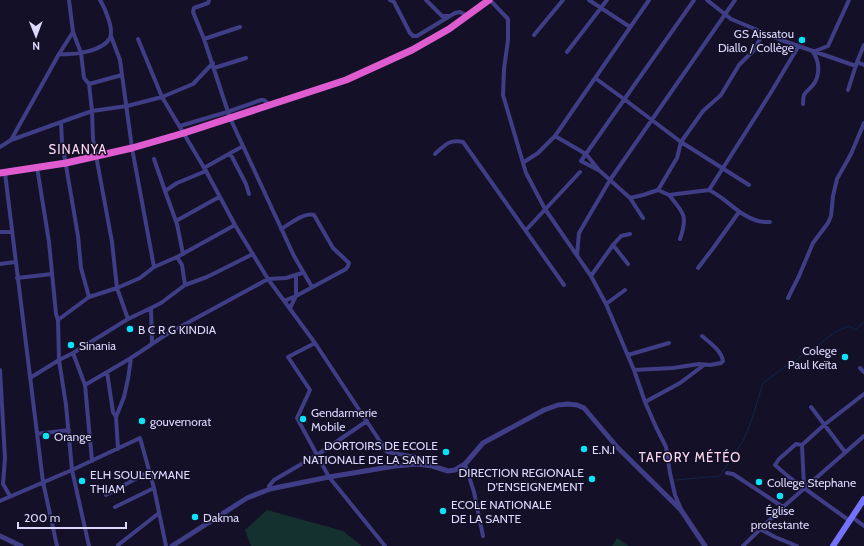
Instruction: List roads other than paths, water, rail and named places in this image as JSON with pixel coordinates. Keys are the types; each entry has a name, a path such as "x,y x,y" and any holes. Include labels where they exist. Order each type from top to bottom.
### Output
{"highway":[{"path":"2,173 66,163 132,148 184,133 228,115 270,105 346,80 412,50 468,16 490,0"}],"main road":[{"path":"833,546 864,499"}],"street":[{"path":"69,0 73,32 81,53 84,78 89,84 93,139 112,242 117,288 128,319"},
{"path":"100,0 107,13 111,36 120,60 132,148 154,267"},
{"path":"209,0 208,3 194,8 193,12 214,65 228,115 302,273 312,287"},
{"path":"390,0 394,2 413,36 417,36 442,18 460,12 468,16"},
{"path":"426,0 442,18"},
{"path":"490,0 508,19 508,40 504,69 503,95 526,172 545,209 591,276 606,304 634,370 645,402 666,447 675,495 682,510 704,546"},
{"path":"534,35 563,0"},
{"path":"588,0 630,27"},
{"path":"568,52 607,0"},
{"path":"524,162 538,153 555,136 649,0"},
{"path":"600,171 581,161 694,0"},
{"path":"708,0 731,19 763,33 813,52 864,65"},
{"path":"577,255 579,233 610,180 736,0"},
{"path":"813,52 828,46 849,0"},
{"path":"204,39 240,27"},
{"path":"11,140 73,32"},
{"path":"630,198 658,190 677,158 681,142 703,111 721,95 739,65 754,50 763,33"},
{"path":"59,54 71,55 90,51 107,42 111,36"},
{"path":"138,40 162,97 184,133 235,225 268,279 315,344 387,452 422,458 432,466"},
{"path":"848,90 864,45"},
{"path":"709,190 798,47"},
{"path":"802,104 803,96 814,84 819,68 817,57 813,52"},
{"path":"0,147 11,140 92,111 127,106 162,97 193,84 214,65 246,58"},
{"path":"89,84 122,75"},
{"path":"595,78 624,98 681,142 749,185"},
{"path":"180,126 228,115"},
{"path":"61,122 62,142 78,236 81,268 89,297"},
{"path":"788,298 799,276 812,243 828,223 831,216 833,196 837,179 851,154 864,124"},
{"path":"555,136 586,154 600,171 630,198 643,218"},
{"path":"435,154 450,141 455,140 463,142 564,285"},
{"path":"165,191 177,183 205,170 243,146"},
{"path":"230,153 246,184 248,194"},
{"path":"154,159 176,221 183,254"},
{"path":"38,167 49,242 56,314 58,320 59,360 69,430 72,470 89,546"},
{"path":"526,230 580,172"},
{"path":"2,173 12,232 42,482 57,546"},
{"path":"658,190 669,195 682,212 684,220 680,239"},
{"path":"669,195 709,190 719,195 739,212 756,221 770,222"},
{"path":"176,221 219,196"},
{"path":"698,268 739,212"},
{"path":"281,229 304,216 311,214 314,215 333,248 348,263 346,268 296,296 284,301"},
{"path":"58,320 89,297 117,288 140,278 154,267 177,258 235,225"},
{"path":"0,232 12,232"},
{"path":"591,276 612,245 621,236 630,234"},
{"path":"612,245 628,264"},
{"path":"30,378 128,319 161,303 185,285 207,277 253,254"},
{"path":"177,258 182,265 185,285"},
{"path":"0,264 15,262"},
{"path":"85,384 131,358 152,343 268,279 286,278 302,273"},
{"path":"17,278 52,274"},
{"path":"290,308 296,296 296,275"},
{"path":"606,304 625,290"},
{"path":"151,308 152,343"},
{"path":"634,370 721,363 723,361 722,357 717,348 702,336"},
{"path":"628,355 669,343"},
{"path":"315,344 288,357 310,390 297,418 330,477 385,546"},
{"path":"73,353 85,384 92,461"},
{"path":"118,449 116,418 125,391 131,358"},
{"path":"645,402 680,383 704,364"},
{"path":"860,368 864,372"},
{"path":"0,370 5,458 4,484 10,496"},
{"path":"107,372 113,412 116,418"},
{"path":"864,394 824,424 802,444 796,444 779,459 775,465 804,488 864,526"},
{"path":"172,546 247,498 270,489 395,466 417,464 432,466 448,471 455,470 465,464 483,443 544,410 558,405 568,404 577,405 584,408 617,447 682,510"},
{"path":"811,407 845,452"},
{"path":"270,489 270,486 274,480 318,455 367,421"},
{"path":"37,434 69,430"},
{"path":"742,546 804,488 837,461 864,436"},
{"path":"0,501 72,470 140,438 148,472 154,488 166,546"},
{"path":"802,444 804,488"},
{"path":"465,464 474,492 483,536"},
{"path":"106,495 148,472"},
{"path":"727,473 733,474 783,507"},
{"path":"115,507 154,488"},
{"path":"118,545 159,513"},
{"path":"760,529 797,546"},
{"path":"0,536 21,546"}],"waterway":[{"path":"676,480 720,476 744,439 763,383 786,366 795,362 802,355 820,344 835,332 849,326 855,330 864,322"}],"place":[{"name":"GS Aissatou Diallo / Collège","path":"802,40"},
{"name":"B C R G KINDIA","path":"130,329"},
{"name":"Sinania","path":"71,345"},
{"name":"Colege Paul Keïta","path":"845,357"},
{"name":"Gendarmerie Mobile","path":"303,419"},
{"name":"gouvernorat","path":"142,421"},
{"name":"Orange","path":"46,436"},
{"name":"E.N.I","path":"584,449"},
{"name":"DORTOIRS DE ECOLE NATIONALE DE LA SANTE","path":"446,452"},
{"name":"DIRECTION REGIONALE D'ENSEIGNEMENT","path":"592,479"},
{"name":"ELH SOULEYMANE THIAM","path":"82,481"},
{"name":"College Stephane","path":"759,482"},
{"name":"Église protestante","path":"780,496"},
{"name":"ECOLE NATIONALE DE LA SANTE","path":"443,511"},
{"name":"Dakma","path":"195,517"}],"district":[{"name":"SINANYA","path":"78,149"},
{"name":"TAFORY MÉTÉO","path":"690,457"}]}
